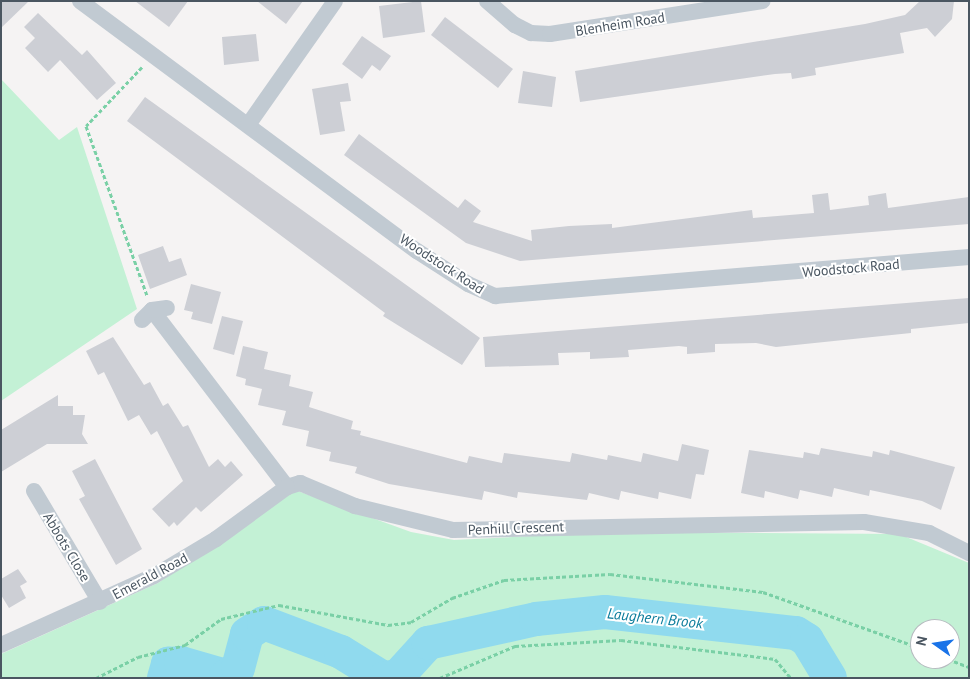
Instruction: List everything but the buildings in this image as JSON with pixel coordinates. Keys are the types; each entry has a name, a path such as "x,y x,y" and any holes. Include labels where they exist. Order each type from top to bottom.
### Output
{"street":[{"name":"Woodstock Road","path":"80,1 418,251 468,284 495,296 969,257"},
{"path":"248,125 335,1"},
{"name":"Blenheim Road","path":"487,1 515,25 531,33 550,34 762,1"},
{"path":"154,313 287,487"},
{"name":"Penhill Crescent","path":"287,487 300,483 355,506 453,530 864,522 929,533 969,553"},
{"name":"Emerald Road","path":"1,645 100,602 216,539 287,487"},
{"name":"Abbots Close","path":"34,491 100,602"}],"path":[{"path":"153,56 86,126 154,313"},
{"path":"96,678 138,657 185,645 221,619 279,605 388,625 411,622 452,598 504,580 610,574 763,592 910,644"},
{"path":"440,678 515,646 622,640 775,659 791,678"}],"green space":[{"path":"1,79 59,140 77,127 137,309 1,401"},
{"path":"295,490 411,532 454,540 615,532 899,534 969,563 969,678 1,678 1,654 158,583"}],"waterway":[{"name":"Laughern Brook","path":"385,678 398,676 428,643 536,619 605,612 796,633 807,640 830,678"},
{"name":"Laughern Brook","path":"164,678 168,664 181,663 226,676 238,668 247,634 264,623 341,652 383,678"}]}
